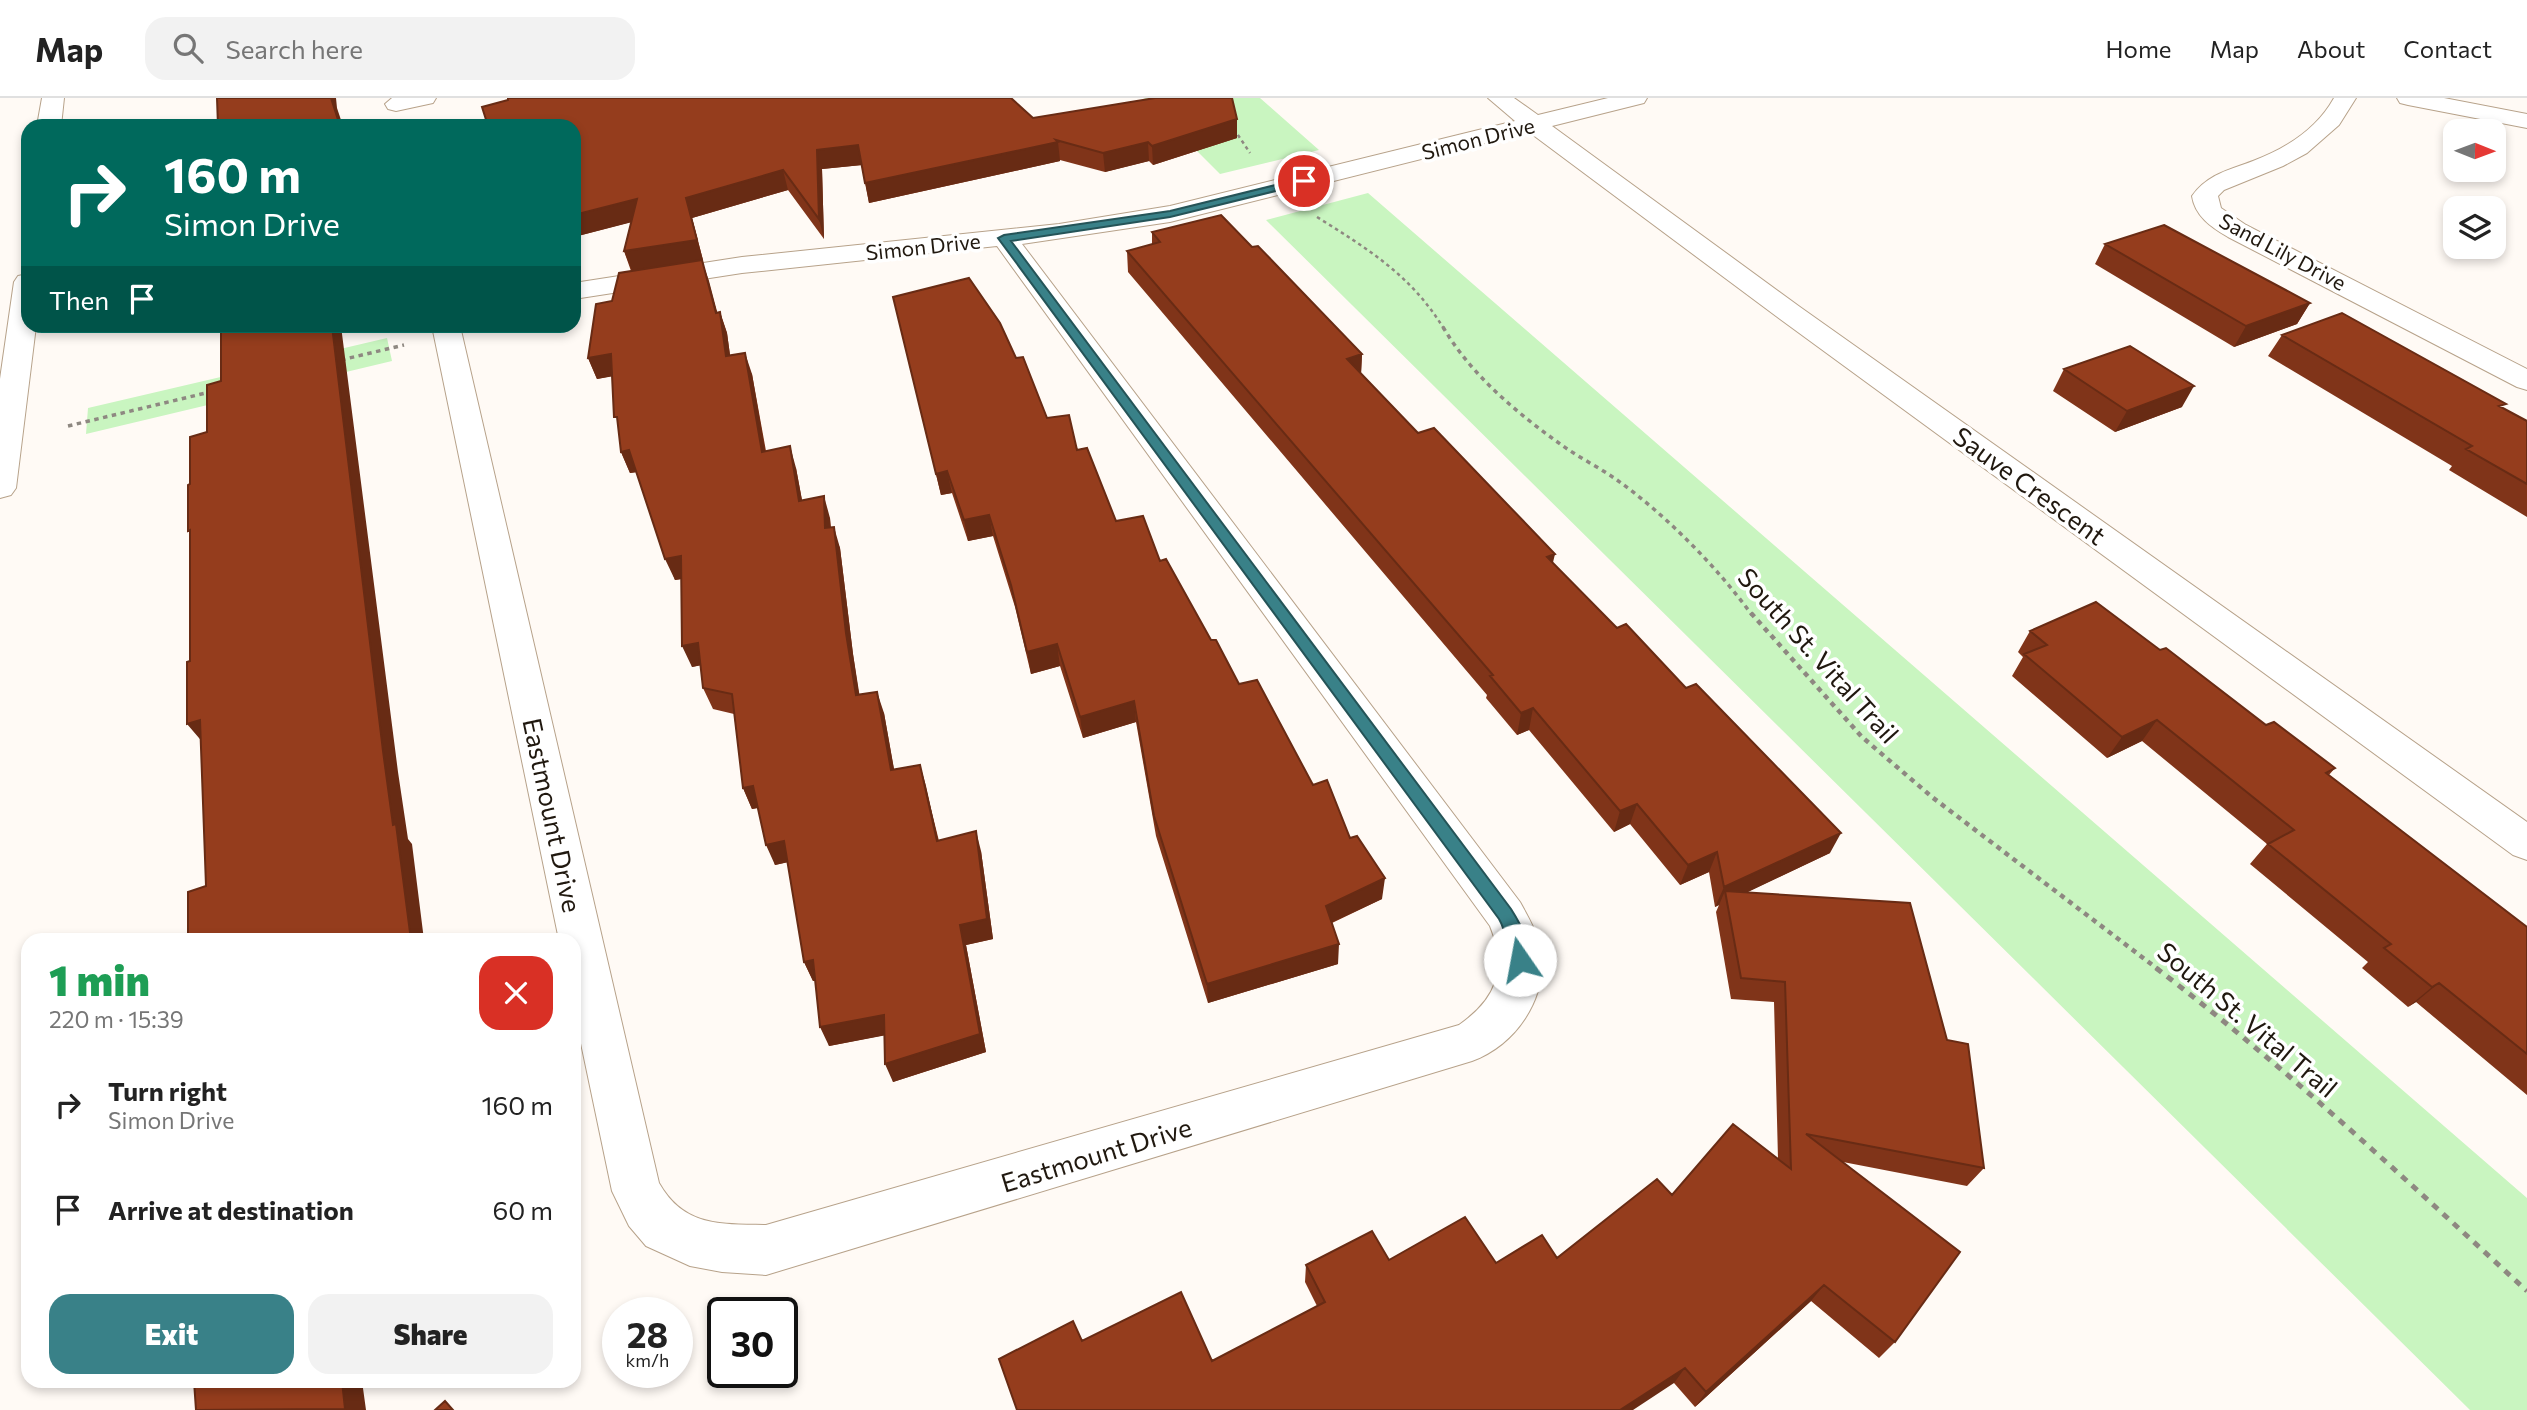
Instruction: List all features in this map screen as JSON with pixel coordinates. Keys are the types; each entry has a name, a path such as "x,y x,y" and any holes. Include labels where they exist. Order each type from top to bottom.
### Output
{"street":[{"path":"50,119 53,98"},
{"path":"398,109 425,98"},
{"name":"Sauve Crescent","path":"1499,98 2527,844"},
{"name":"Simon Drive","path":"581,290 742,265 1004,238 1161,216 1636,98"},
{"name":"Sand Lily Drive","path":"2345,98 2336,117 2303,144 2278,160 2214,185 2204,196 2208,209 2221,222 2527,381"},
{"path":"2408,98 2527,121"},
{"name":"Eastmount Drive","path":"581,940 636,1191 655,1222 686,1241 726,1249 766,1250 1472,1041 1500,1019 1508,1007 1519,977 1519,945 1514,928 1505,914 1004,238"},
{"path":"0,488 5,414 21,322"},
{"name":"Eastmount Drive","path":"448,333 579,933"}],"path":[{"name":"South St. Vital Trail","path":"1227,119 1263,173 1303,208 1376,254 1428,302 1447,334 1488,385 1563,446 1618,481 1729,583 1763,629 1861,737 1932,797 2226,1021 2306,1089 2527,1292"},
{"path":"339,360 436,333"},
{"path":"68,426 217,390"}],"green space":[{"path":"1144,98 1260,98 1319,150 1220,174"},
{"path":"1368,193 2527,1198 2527,1410 2470,1410 1266,220"},
{"path":"387,338 392,361 86,434 88,408"}],"building":[{"path":"217,98 331,98 338,119 218,119"},
{"path":"1011,98 1033,118 1155,98 1232,98 1237,119 1152,146 1148,142 1103,153 1056,140 1058,142 865,183 858,145 817,150 819,219 783,170 686,198 697,240 624,251 637,199 581,213 581,119 486,119 482,107 508,100"},
{"path":"1221,215 1252,247 1258,246 1362,354 1347,359 1418,433 1434,428 1555,554 1547,557 1617,628 1626,624 1686,688 1696,684 1841,833 1724,887 1717,852 1688,865 1637,804 1620,811 1533,708 1521,713 1490,676 1493,675 1127,251 1160,242 1152,232"},
{"path":"2164,225 2310,303 2246,326 2105,244"},
{"path":"702,260 716,313 720,312 726,356 745,353 762,452 790,446 799,501 824,496 825,528 834,527 856,695 877,692 891,770 920,765 937,841 976,831 987,919 960,925 980,1034 885,1064 884,1015 820,1027 813,960 804,962 784,841 766,845 753,786 743,788 732,694 703,688 698,643 682,646 681,556 665,559 629,450 621,452 617,417 614,417 611,354 588,358 596,304 612,301 619,273"},
{"path":"969,278 1000,323 1016,358 1023,357 1047,418 1069,415 1077,450 1087,448 1116,521 1143,516 1160,561 1166,559 1211,640 1216,640 1239,684 1257,680 1313,785 1327,780 1350,838 1357,836 1385,878 1326,906 1339,944 1207,984 1154,816 1134,701 1080,717 1057,644 1027,652 1011,585 989,515 964,520 947,471 936,474 893,297"},
{"path":"2342,313 2506,404 2499,406 2527,421 2527,484 2466,449 2472,446 2282,335"},
{"path":"221,333 333,333 383,751 393,825 396,824 410,933 188,933 188,892 206,886 200,720 187,724 187,662 190,661 190,437 207,432 207,385 221,381"},
{"path":"2130,346 2194,386 2127,411 2064,369"},
{"path":"2096,602 2160,650 2166,648 2266,725 2274,722 2335,768 2326,773 2527,927 2527,1054 2439,983 2432,987 2384,948 2391,944 2268,844 2294,830 2157,720 2122,737 2024,654 2047,645 2030,631"},
{"path":"1725,891 1910,903 1947,1040 1968,1044 1984,1168 1806,1134 1960,1252 1895,1342 1824,1285 1706,1392 1685,1368 1620,1410 1017,1410 999,1359 1073,1321 1082,1341 1181,1292 1212,1361 1325,1302 1306,1265 1372,1231 1389,1260 1465,1217 1496,1263 1542,1235 1557,1258 1657,1179 1672,1195 1733,1124 1791,1169 1785,982 1741,978"},
{"path":"194,1388 343,1388 345,1409 196,1410"},
{"path":"445,1401 453,1410 435,1410"}],"route":[{"path":"1304,181 1170,214 1089,228 1004,238 1505,914 1514,928 1520,960"}]}
